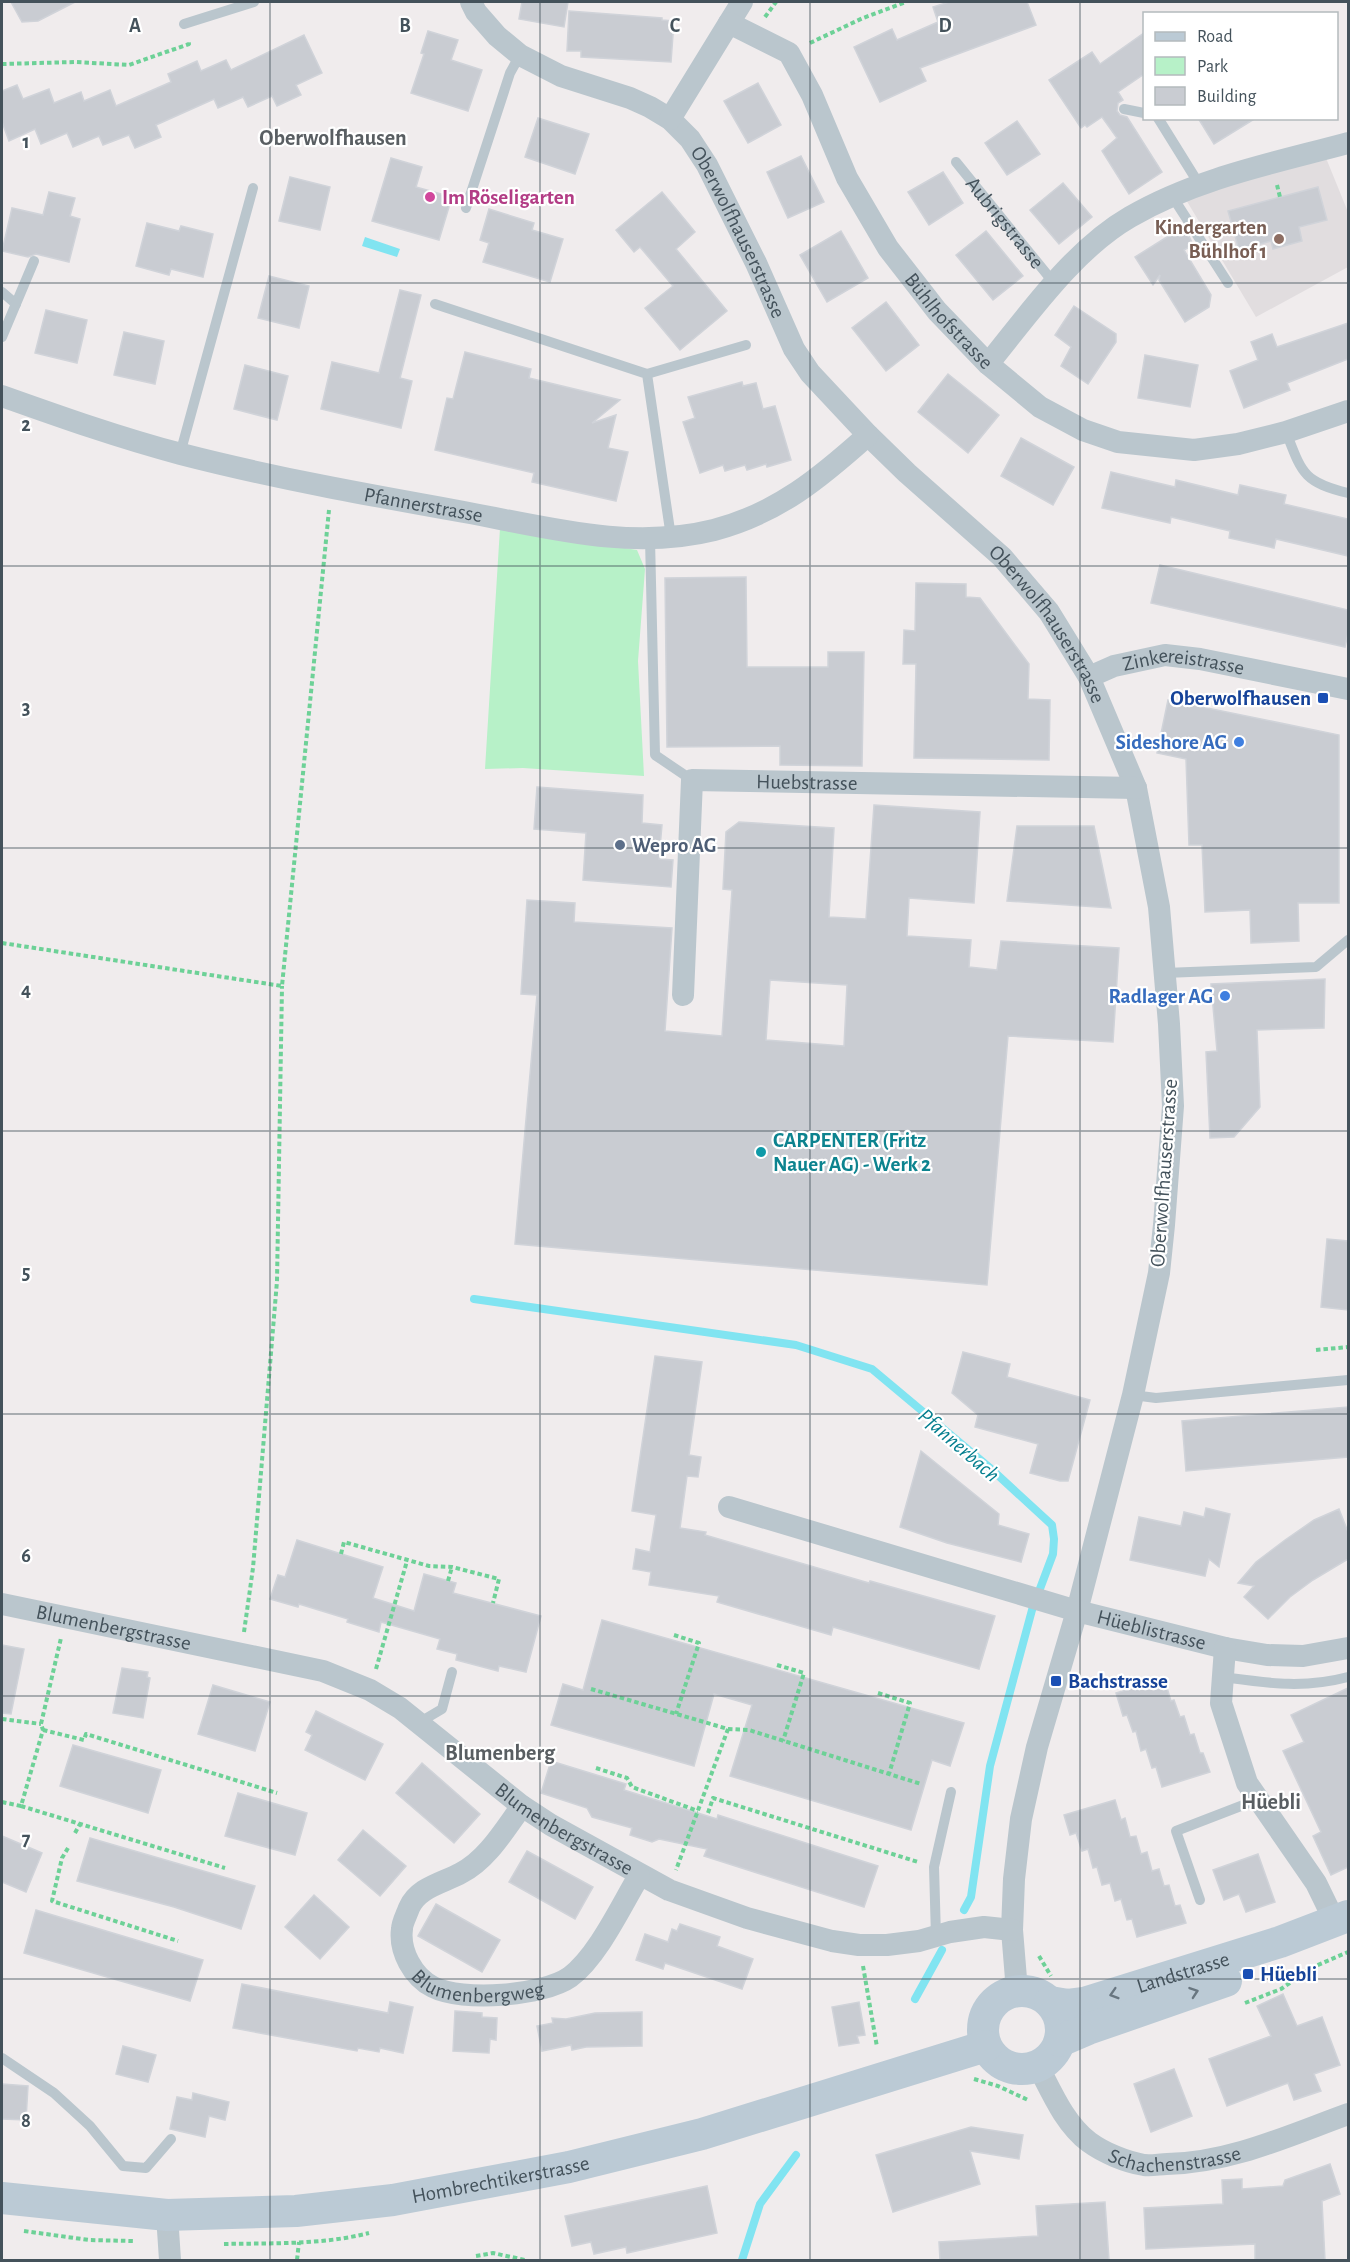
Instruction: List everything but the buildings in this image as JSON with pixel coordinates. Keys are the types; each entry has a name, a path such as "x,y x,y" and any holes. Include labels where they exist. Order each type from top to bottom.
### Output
{"main road":[{"name":"Landstrasse","path":"1050,2002 1068,2005 1084,2003 1280,1942 1344,1926"},
{"name":"Landstrasse","path":"1060,2041 1344,1926"},
{"path":"1017,1991 1040,1995 1050,2002 1061,2023 1060,2041 1049,2059 1026,2070 1014,2069 992,2057 986,2046 983,2022 995,2001 1005,1994 1017,1991"},
{"name":"Hombrechtikerstrasse","path":"2,2198 168,2238 296,2211 393,2200 569,2167 702,2134 986,2046"}],"street":[{"name":"Oberwolfhauserstrasse","path":"471,2 476,12 496,36 520,55 561,76 630,98 670,119 690,139 707,165 756,263 794,349 810,373 868,435 1002,557 1048,612 1089,677 1136,788 1159,907 1165,973 1173,1106 1164,1225 1159,1273 1133,1395 1077,1611 1026,1790 1014,1879 1012,1930 1017,1991"},
{"path":"670,119 742,2"},
{"path":"729,23 789,53"},
{"name":"Bühlhofstrasse","path":"789,53 812,95 847,178 888,248 937,311 988,364 1040,407 1083,430 1118,442 1194,450 1238,444 1286,432 1348,411"},
{"name":"Aubrigstrasse","path":"988,364 1054,283 1094,243 1120,224 1199,184 1348,143"},
{"name":"Pfannerstrasse","path":"2,396 92,428 180,454 332,488 615,539 661,538 714,530 785,502 820,478 868,435"},
{"name":"Zinkereistrasse","path":"1089,677 1114,666 1165,655 1200,659 1348,689"},
{"path":"683,994 692,780"},
{"name":"Huebstrasse","path":"692,780 1136,788"},
{"path":"729,1507 1077,1611"},
{"name":"Blumenbergstrasse","path":"2,1604 323,1671 370,1690 420,1722 476,1771 550,1825 639,1876 669,1890 747,1918 832,1941 859,1945 887,1946 984,1927 1012,1930"},
{"name":"Hüeblistrasse","path":"1077,1611 1225,1648 1268,1655 1303,1656 1348,1648"},
{"name":"Hüeblistrasse","path":"1225,1648 1221,1703 1247,1783 1344,1926"},
{"name":"Blumenbergweg","path":"522,1806 478,1863 462,1873 430,1886 410,1905 402,1929 404,1952 414,1971 432,1987 457,1994 486,1996 535,1991 569,1978 590,1959 639,1876"},
{"name":"Schachenstrasse","path":"1038,2066 1055,2100 1073,2126 1089,2142 1116,2156 1144,2165 1192,2164 1256,2147 1348,2114"}],"lane":[{"path":"184,24 254,2"},
{"path":"466,208 510,73 520,55"},
{"path":"1124,110 1143,113"},
{"path":"1159,120 1199,184"},
{"name":"Aubrigstrasse","path":"956,162 1054,283"},
{"path":"180,454 253,188"},
{"path":"1172,196 1228,283"},
{"path":"2,338 34,261"},
{"path":"2,292 16,304"},
{"path":"435,304 647,374 746,345"},
{"path":"647,374 661,538 655,756 692,780"},
{"path":"1286,432 1299,468 1313,482 1348,493"},
{"path":"1165,973 1316,967 1348,940"},
{"path":"1133,1395 1156,1398 1348,1380"},
{"path":"420,1722 442,1709 452,1672"},
{"path":"1222,1677 1287,1686 1330,1682 1348,1677"},
{"path":"943,1935 934,1867 951,1792"},
{"path":"1200,1900 1176,1831 1259,1799"},
{"path":"2,2058 54,2092 90,2126 123,2166 146,2168 171,2139"}],"path":[{"path":"789,53 863,18 906,2"},
{"path":"2,64 75,62 129,65 189,44 184,24"},
{"path":"240,1653 253,1568 277,1281 282,986 332,488"},
{"path":"2,943 282,986"},
{"path":"1316,1350 1348,1347"},
{"path":"341,1554 344,1542 429,1566 452,1567 499,1579 493,1603"},
{"path":"370,1690 407,1560"},
{"path":"448,1581 452,1567"},
{"path":"21,1806 43,1731 41,1724 66,1617"},
{"path":"674,1635 699,1643 676,1714"},
{"path":"777,1665 804,1673 783,1741"},
{"path":"591,1689 728,1729 749,1731 921,1784"},
{"path":"878,1693 910,1703 889,1774"},
{"path":"2,1719 41,1724"},
{"path":"669,1890 728,1729"},
{"path":"43,1731 84,1740 86,1734 277,1793"},
{"path":"596,1768 627,1778 632,1787 698,1811"},
{"path":"708,1813 713,1798 934,1867"},
{"path":"2,1802 225,1868"},
{"path":"75,1833 80,1824"},
{"path":"68,1848 62,1858 52,1901 178,1941"},
{"path":"859,1945 877,2047"},
{"path":"22,2230 120,2242 168,2238"},
{"path":"297,2260 299,2242"},
{"path":"476,2256 493,2253 525,2260"}],"shaded area":[{"name":"Kindergarten Bühlhof 1","path":"1326,158 1348,212 1348,267 1256,317 1185,198"}],"green space":[{"path":"500,528 637,550 645,569 638,661 644,776 523,768 485,769"}],"water":[{"path":"365,237 400,249 397,257 362,246"}],"waterway":[{"name":"Pfannerbach","path":"474,1299 796,1345 872,1369 989,1467 1052,1525 1053,1554 1032,1610 990,1766 971,1897 964,1910"},
{"name":"Pfannerbach","path":"915,1999 942,1950"},
{"path":"742,2260 760,2204 796,2155"}],"place":[{"name":"Im Röseligarten","path":"430,197"},
{"name":"Kindergarten Bühlhof 1","path":"1279,239"},
{"name":"Oberwolfhausen","path":"1323,698"},
{"name":"Sideshore AG","path":"1239,742"},
{"name":"Wepro AG","path":"620,845"},
{"name":"Radlager AG","path":"1225,996"},
{"name":"CARPENTER (Fritz Nauer AG) - Werk 2","path":"761,1152"},
{"name":"Bachstrasse","path":"1056,1681"},
{"name":"Hüebli","path":"1248,1974"}],"district":[{"name":"Oberwolfhausen","path":"333,138"},
{"name":"Blumenberg","path":"500,1753"},
{"name":"Hüebli","path":"1271,1802"}]}
